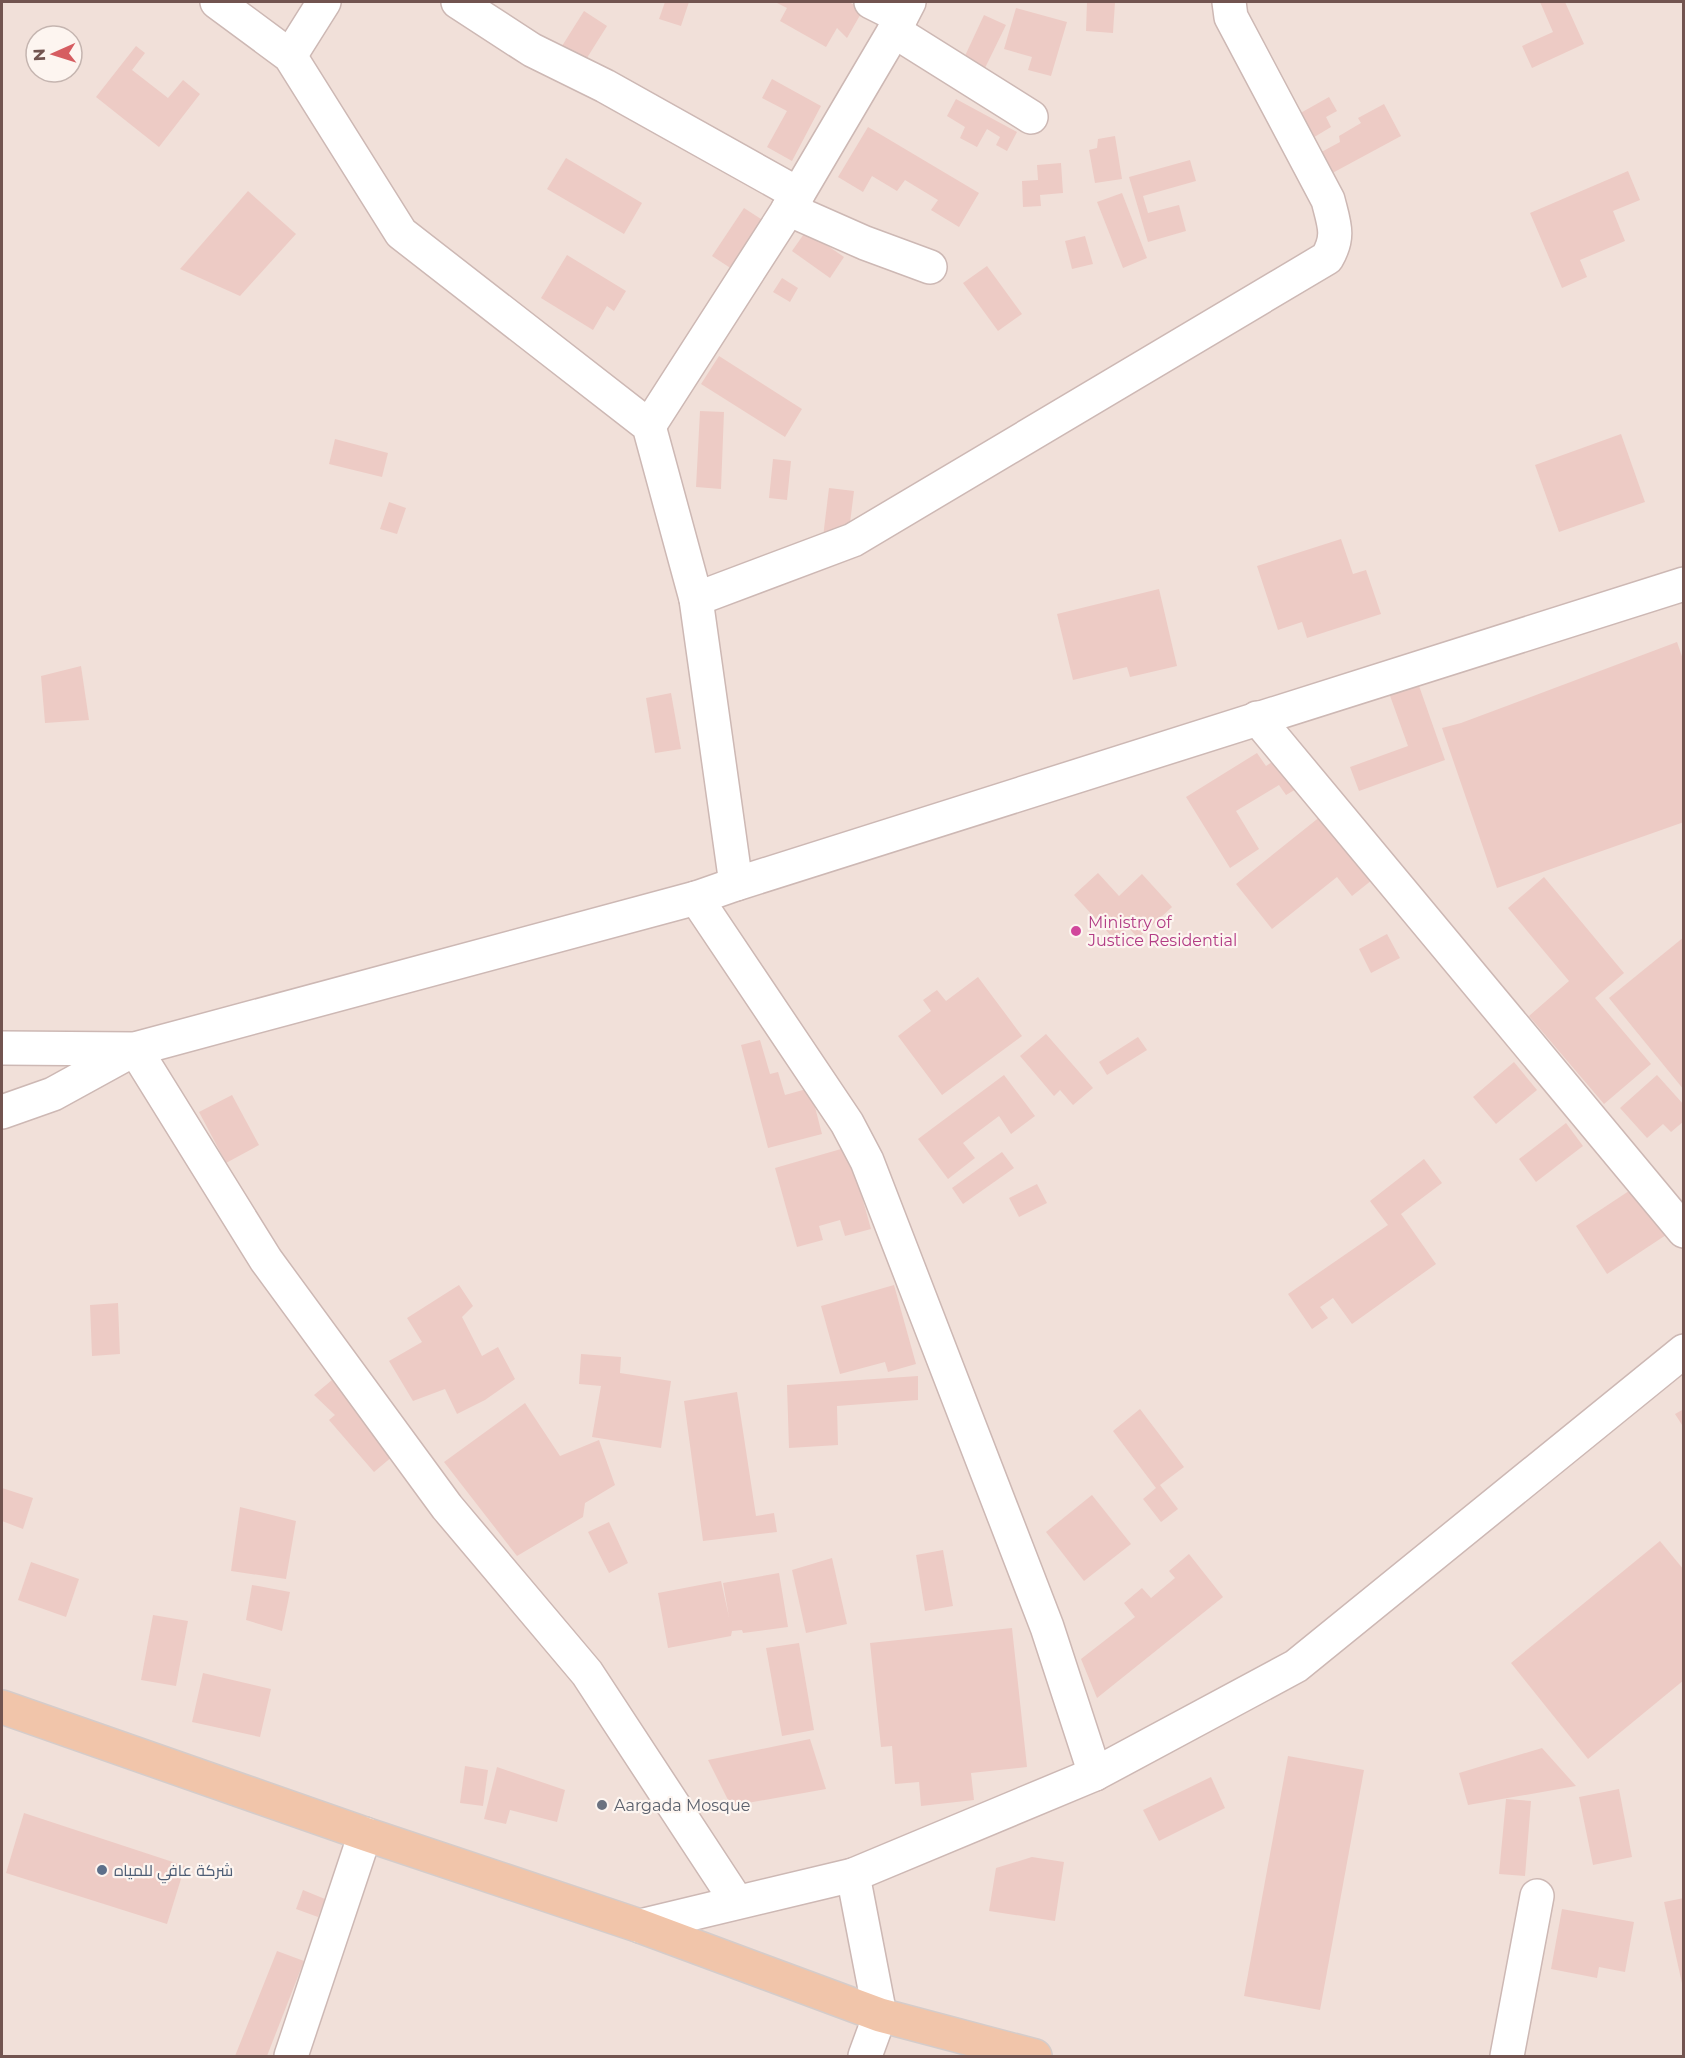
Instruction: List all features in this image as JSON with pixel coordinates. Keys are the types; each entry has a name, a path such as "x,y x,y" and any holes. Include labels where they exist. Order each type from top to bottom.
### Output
{"main road":[{"path":"2,1707 365,1834 640,1926 880,2015 1035,2056"}],"street":[{"path":"217,2 290,56 401,233 649,426 696,599 736,884"},
{"path":"290,56 324,2"},
{"path":"458,2 532,50 605,86 793,202 865,243 930,267"},
{"path":"871,2 901,16 1031,117"},
{"path":"696,599 853,540 1327,258 1333,248 1336,232 1328,200 1231,16 1229,2"},
{"path":"649,426 793,202 901,16"},
{"path":"2,1112 53,1094 135,1049 696,898 1683,584"},
{"path":"1257,718 1683,1231"},
{"path":"696,898 847,1123 867,1161 1047,1627 1095,1774"},
{"path":"2,1048 135,1049"},
{"path":"135,1049 266,1260 447,1507 587,1673 737,1902"},
{"path":"640,1926 853,1875 1095,1774 1296,1666 1683,1351"},
{"path":"291,2056 365,1834"},
{"path":"853,1875 880,2015 865,2056"},
{"path":"1507,2056 1537,1896"}],"shaded area":[{"path":"2,2 1683,2 1683,2056 2,2056"}],"building":[{"path":"665,2 689,2 681,26 659,19"},
{"path":"775,2 849,2 863,10 847,38 837,28 826,47 780,21 787,8"},
{"path":"1087,2 1115,2 1113,33 1086,31"},
{"path":"1540,2 1565,2 1584,44 1532,68 1522,46 1553,32"},
{"path":"1016,8 1067,22 1051,76 1028,70 1032,57 1004,49"},
{"path":"584,11 607,26 580,69 557,54"},
{"path":"984,15 1006,25 985,68 964,58"},
{"path":"136,46 145,53 132,70 168,98 183,80 200,94 159,147 96,97"},
{"path":"772,79 821,106 792,161 767,147 787,111 762,98"},
{"path":"1329,97 1337,111 1326,117 1331,127 1311,139 1297,115"},
{"path":"956,99 1017,132 1007,151 996,145 1000,137 987,129 977,147 960,138 965,127 947,116"},
{"path":"1384,104 1401,136 1325,177 1314,156 1340,142 1339,136 1361,123 1358,118"},
{"path":"868,127 979,193 959,227 931,210 938,200 905,180 897,191 872,176 863,192 838,177"},
{"path":"1115,136 1122,179 1095,183 1089,150 1097,148 1098,139"},
{"path":"566,158 642,203 624,234 547,189"},
{"path":"1190,160 1196,181 1143,196 1148,213 1179,205 1186,231 1148,242 1129,177"},
{"path":"1061,163 1063,193 1040,195 1041,206 1023,207 1022,181 1038,180 1037,165"},
{"path":"1628,171 1640,200 1613,211 1625,241 1580,260 1587,277 1562,288 1530,213"},
{"path":"248,191 296,234 240,296 180,269"},
{"path":"1122,193 1147,258 1123,268 1097,202"},
{"path":"744,208 764,221 732,269 712,256"},
{"path":"806,231 844,257 830,278 792,251"},
{"path":"1085,236 1093,264 1072,269 1065,241"},
{"path":"567,255 626,291 614,311 607,306 593,330 541,298"},
{"path":"987,266 1022,314 998,331 963,283"},
{"path":"782,278 798,288 790,302 773,292"},
{"path":"719,356 802,409 785,437 701,384"},
{"path":"700,411 724,412 721,489 696,487"},
{"path":"1621,434 1645,502 1559,532 1535,465"},
{"path":"335,439 388,453 382,477 329,464"},
{"path":"773,459 791,461 787,500 769,498"},
{"path":"829,488 854,491 848,539 823,537"},
{"path":"389,502 406,508 397,534 380,529"},
{"path":"1341,539 1353,574 1366,570 1381,614 1307,638 1302,622 1278,630 1257,566"},
{"path":"1159,589 1177,666 1130,677 1127,667 1073,680 1057,614"},
{"path":"1677,642 1684,662 1684,822 1497,888 1442,728 1461,723"},
{"path":"81,666 89,720 45,723 41,676"},
{"path":"1418,683 1445,760 1359,791 1350,767 1408,746 1389,693"},
{"path":"671,693 681,749 655,753 646,698"},
{"path":"1257,753 1266,766 1284,754 1303,785 1286,795 1279,785 1236,811 1259,849 1230,868 1186,797"},
{"path":"1321,816 1372,880 1352,896 1337,877 1272,929 1236,884"},
{"path":"1098,873 1119,896 1142,874 1172,907 1138,938 1128,927 1114,939 1074,895"},
{"path":"1544,877 1624,973 1595,998 1651,1064 1604,1104 1529,1016 1569,981 1508,908"},
{"path":"1387,934 1400,958 1371,973 1359,949"},
{"path":"1684,937 1684,1090 1609,998"},
{"path":"978,977 1022,1036 942,1095 898,1036 931,1011 923,1000 937,990 946,1001"},
{"path":"1046,1034 1093,1088 1073,1105 1060,1090 1054,1096 1020,1056"},
{"path":"1138,1037 1147,1050 1107,1075 1099,1062"},
{"path":"760,1040 770,1074 778,1072 785,1095 810,1088 822,1134 768,1148 741,1045"},
{"path":"1514,1062 1537,1090 1496,1124 1473,1097"},
{"path":"1004,1075 1035,1116 1011,1134 999,1116 963,1143 975,1158 948,1179 918,1139"},
{"path":"1657,1075 1684,1105 1684,1121 1671,1132 1663,1124 1647,1138 1620,1108"},
{"path":"232,1095 259,1145 226,1163 199,1112"},
{"path":"1566,1123 1583,1146 1536,1182 1519,1159"},
{"path":"848,1147 871,1229 845,1236 840,1220 819,1226 823,1240 797,1247 775,1168"},
{"path":"1002,1152 1014,1168 963,1204 952,1188"},
{"path":"1424,1159 1442,1183 1401,1214 1436,1264 1352,1324 1333,1298 1320,1307 1328,1318 1312,1329 1288,1294 1388,1225 1370,1201"},
{"path":"1037,1184 1047,1203 1019,1217 1009,1198"},
{"path":"1635,1187 1666,1235 1607,1274 1576,1226"},
{"path":"459,1285 473,1306 462,1317 482,1356 498,1347 515,1379 485,1400 457,1414 445,1389 413,1401 389,1361 422,1342 407,1318"},
{"path":"894,1285 916,1364 888,1372 885,1362 840,1374 821,1306"},
{"path":"118,1303 120,1354 92,1356 90,1305"},
{"path":"581,1354 621,1357 620,1373 671,1381 661,1448 592,1437 601,1386 579,1384"},
{"path":"918,1376 918,1400 837,1406 838,1445 789,1448 787,1385"},
{"path":"332,1380 400,1450 374,1472 329,1420 335,1415 314,1395"},
{"path":"737,1392 756,1516 774,1513 777,1532 703,1541 684,1401"},
{"path":"525,1403 560,1456 599,1440 615,1485 585,1503 583,1517 517,1556 444,1462"},
{"path":"1140,1409 1184,1467 1160,1485 1178,1509 1161,1522 1143,1499 1156,1488 1113,1431"},
{"path":"1684,1409 1684,1428 1675,1414"},
{"path":"2,1488 33,1498 23,1529 2,1521"},
{"path":"1092,1495 1131,1544 1084,1581 1046,1532"},
{"path":"240,1507 296,1521 286,1579 231,1571"},
{"path":"609,1522 628,1563 609,1573 588,1532"},
{"path":"1660,1541 1684,1570 1684,1680 1588,1759 1511,1663"},
{"path":"943,1550 953,1606 925,1611 916,1555"},
{"path":"1189,1554 1223,1597 1097,1698 1081,1659 1135,1617 1124,1603 1142,1588 1151,1598 1175,1578 1169,1571"},
{"path":"832,1558 847,1624 806,1633 792,1570"},
{"path":"31,1562 79,1579 66,1617 18,1600"},
{"path":"779,1573 788,1627 743,1633 742,1630 732,1631 731,1636 668,1648 658,1593 721,1581 729,1617 723,1583"},
{"path":"252,1585 290,1592 282,1631 246,1620"},
{"path":"153,1615 188,1621 176,1686 141,1680"},
{"path":"1012,1628 1027,1767 971,1773 974,1800 921,1806 919,1782 895,1784 892,1746 881,1747 870,1643"},
{"path":"799,1643 814,1730 782,1736 766,1648"},
{"path":"203,1673 271,1689 260,1737 192,1722"},
{"path":"810,1739 826,1789 731,1806 708,1760"},
{"path":"1542,1748 1576,1786 1468,1805 1459,1773"},
{"path":"1288,1756 1364,1770 1320,2010 1244,1996"},
{"path":"465,1766 488,1770 483,1806 460,1803"},
{"path":"497,1767 565,1790 557,1822 510,1810 506,1824 484,1819"},
{"path":"1211,1777 1225,1808 1159,1841 1143,1810"},
{"path":"1619,1789 1632,1857 1593,1865 1579,1797"},
{"path":"1506,1799 1531,1801 1525,1876 1499,1874"},
{"path":"24,1813 185,1866 167,1924 6,1873"},
{"path":"1032,1857 1064,1862 1055,1921 989,1911 996,1868"},
{"path":"303,1890 325,1899 318,1917 296,1909"},
{"path":"1684,1898 1684,1988 1683,1988 1664,1902"},
{"path":"1562,1909 1634,1922 1625,1972 1599,1967 1597,1978 1551,1969"},
{"path":"277,1951 304,1961 267,2056 235,2056"}],"place":[{"name":"Ministry of Justice Residential","path":"1076,931"},
{"name":"Aargada Mosque","path":"602,1805"},
{"name":"شركة عافي للمياه","path":"102,1870"}]}
